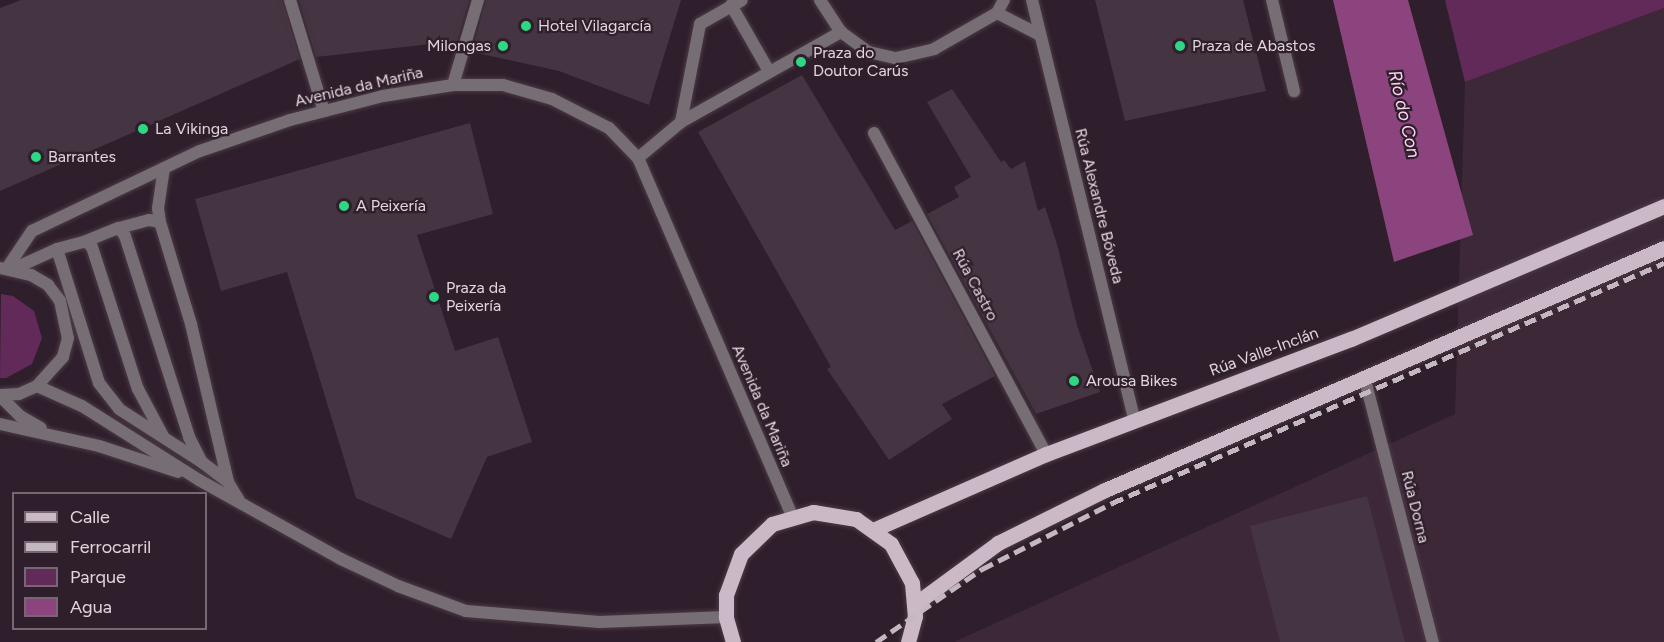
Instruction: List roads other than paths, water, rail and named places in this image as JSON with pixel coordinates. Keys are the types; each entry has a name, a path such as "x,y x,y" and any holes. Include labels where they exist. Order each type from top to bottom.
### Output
{"main road":[{"name":"Rúa Valle-Inclán","path":"875,529 1046,454 1352,339 1664,206"},
{"path":"915,604 998,543 1126,481 1365,380 1664,248"},
{"path":"733,642 726,616 726,595 741,554 772,524 792,516 835,513 875,529 904,562 915,604 908,642"}],"street":[{"path":"290,0 324,111"},
{"path":"453,84 478,0"},
{"path":"820,0 840,32 868,52 896,58 934,49 997,13 1004,0"},
{"name":"Rúa Alexandre Bóveda","path":"1032,0 1134,420"},
{"path":"1272,0 1294,91"},
{"path":"681,122 700,24 737,3 770,71"},
{"path":"997,13 1040,36"},
{"path":"638,158 681,122 840,32"},
{"name":"Avenida da Mariña","path":"7,268 32,231 200,151 324,111 383,96 453,84 502,85 552,99 609,128 638,158 792,516"},
{"name":"Rúa Castro","path":"874,133 1046,454"},
{"path":"164,168 158,208 160,222 191,324 228,482 239,500"},
{"path":"7,268 119,228 149,220 160,222"},
{"path":"119,228 125,236 189,437 203,463"},
{"path":"86,241 92,247 138,389 164,437"},
{"path":"57,249 99,383 119,409 203,463 228,482"},
{"path":"0,396 38,386 63,357 68,338 66,319 60,301 48,285 7,268"},
{"name":"Rúa Dorna","path":"1365,380 1433,642"},
{"path":"38,386 82,406 200,480 341,559 398,586 466,611 600,622 726,616"},
{"path":"0,396 20,416 50,433"},
{"path":"0,424 50,433 200,480"}],"water":[{"name":"Río do Con","path":"1333,0 1408,0 1473,235 1394,262"}],"railway":[{"path":"876,642 982,569 1112,503 1664,263"}],"place":[{"name":"Hotel Vilagarcía","path":"526,26"},
{"name":"Milongas","path":"503,46"},
{"name":"Praza de Abastos","path":"1180,46"},
{"name":"Praza do Doutor Carús","path":"801,62"},
{"name":"La Vikinga","path":"143,129"},
{"name":"Barrantes","path":"36,157"},
{"name":"A Peixería","path":"344,206"},
{"name":"Praza da Peixería","path":"434,297"},
{"name":"Arousa Bikes","path":"1074,381"}]}
